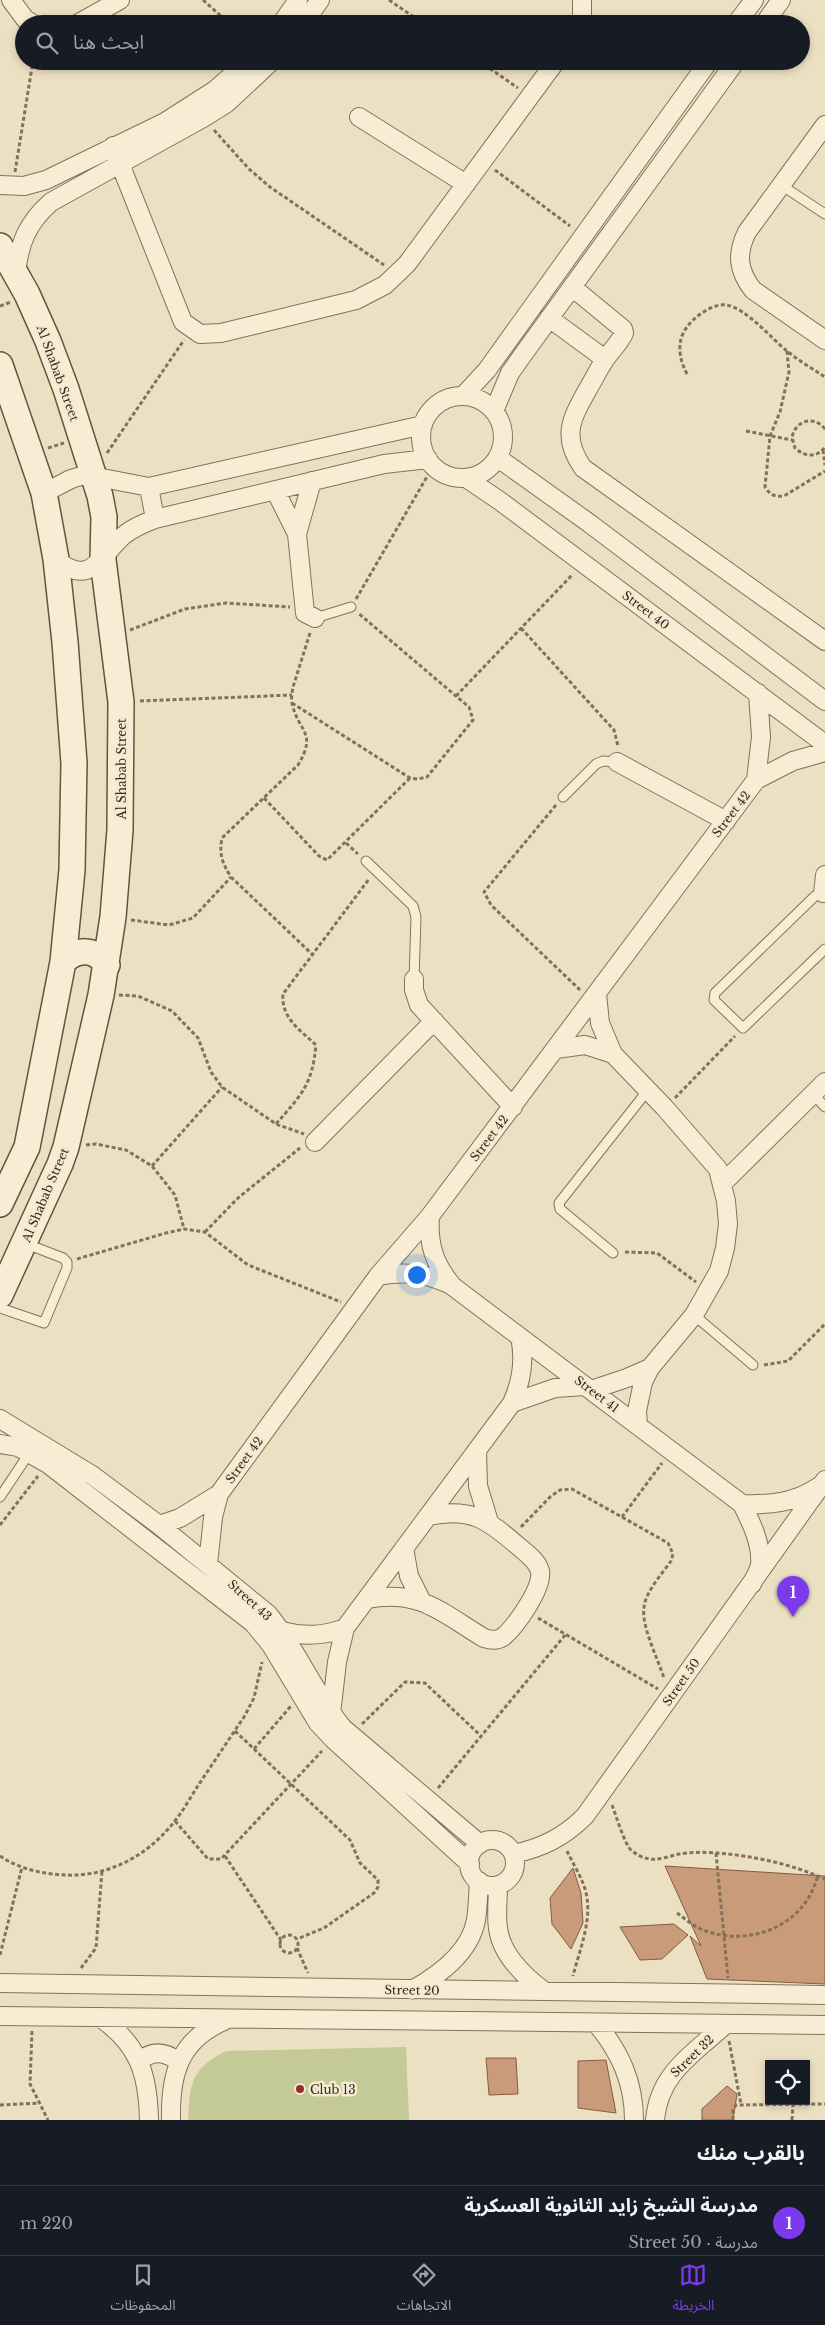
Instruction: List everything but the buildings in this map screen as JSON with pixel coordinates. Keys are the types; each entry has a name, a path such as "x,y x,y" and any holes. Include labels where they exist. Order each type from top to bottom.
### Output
{"street":[{"path":"11,0 22,15"},
{"path":"94,15 120,0"},
{"path":"287,15 298,0"},
{"path":"309,15 320,0"},
{"path":"582,0 582,15"},
{"path":"770,15 781,0"},
{"path":"6,186 46,180 190,107 215,90 238,70"},
{"path":"16,274 22,241 28,226 50,202 203,118 227,103 262,70"},
{"path":"113,146 182,322 191,330 211,335 356,300 385,285 398,274 550,70"},
{"path":"463,396 487,370 703,70"},
{"path":"494,411 510,373 729,70"},
{"path":"359,117 466,184"},
{"path":"825,125 747,232 741,244 739,256 740,268 745,280 753,290 825,340"},
{"name":"Al Shabab Street","path":"0,246 16,274 48,341 100,496 104,517 103,560 121,702 120,830 113,917 101,995 66,1147 0,1295"},
{"path":"572,287 623,329 624,335 606,359 574,414 570,428 570,442 575,456 583,468 825,641"},
{"path":"549,318 606,359"},
{"path":"0,365 32,453 44,493 56,559 65,642 74,763 72,870 63,962 27,1147 2,1195"},
{"path":"463,396 475,398 486,403 494,411 502,426 503,442 498,458 484,472 466,478 448,476 431,463 422,443 423,425 438,404 463,396"},
{"path":"44,493 70,479 92,476 149,487 423,425"},
{"path":"498,458 589,523 825,701"},
{"path":"56,559 64,566 74,570 85,570 95,567 103,560 125,534 139,525 155,519 384,464 431,463"},
{"name":"Street 40","path":"466,478 584,563 825,744"},
{"path":"297,534 312,481"},
{"path":"149,487 155,519"},
{"path":"275,490 297,534 310,613"},
{"name":"Street 42","path":"756,780 761,737 758,693"},
{"name":"Street 42","path":"208,1564 213,1517 219,1494 378,1276 430,1216 756,780 793,761 825,752"},
{"path":"617,762 726,821"},
{"path":"824,894 825,875"},
{"path":"63,962 69,956 86,951 102,958 107,965"},
{"path":"414,979 414,990 419,1005 512,1106"},
{"path":"594,997 600,1023 612,1054 665,1108 718,1169 728,1224 725,1248 719,1271 708,1292 694,1315 650,1368 638,1396 638,1426"},
{"path":"317,1141 434,1021"},
{"path":"556,1048 585,1045 612,1054"},
{"path":"722,1184 825,1082"},
{"name":"Street 41","path":"430,1216 429,1235 432,1253 440,1270 451,1285"},
{"name":"Street 41","path":"378,1276 408,1272 437,1278 451,1285 742,1504 752,1524 758,1544 760,1566 752,1584"},
{"path":"331,1714 337,1662 346,1628 512,1403 518,1390 522,1370 520,1337"},
{"path":"512,1403 555,1388 588,1388 627,1378 650,1368"},
{"name":"Street 43","path":"0,1419 92,1475 159,1525 268,1614 282,1631 342,1734 470,1864"},
{"name":"Street 43","path":"0,1444 18,1447 30,1452 48,1464 243,1613 279,1657 318,1722 342,1734 428,1800 480,1844"},
{"path":"477,1450 478,1486 489,1522"},
{"path":"742,1504 764,1505 785,1502 806,1496 824,1482"},
{"name":"Street 50","path":"513,1854 530,1850 560,1837 586,1816 824,1482"},
{"name":"Street 42","path":"159,1525 180,1518 219,1494"},
{"path":"367,1599 394,1595 421,1600 490,1640 503,1636 525,1610 538,1590 540,1570 536,1561 489,1522 475,1515 460,1512 428,1516"},
{"path":"404,1548 409,1576 421,1600"},
{"path":"282,1631 308,1636 346,1628"},
{"path":"492,1840 499,1841 510,1848 515,1866 505,1882 498,1885 485,1884 474,1876 470,1864 472,1853 480,1844 492,1840"},
{"path":"412,1990 440,1973 462,1950 476,1922 479,1881"},
{"path":"498,1885 498,1929 503,1944 520,1970 544,1990"},
{"name":"Street 20","path":"0,1983 825,1995"},
{"path":"0,2016 227,2020 825,2025"},
{"path":"99,2017 123,2036 139,2061 148,2096 149,2120"},
{"path":"171,2120 171,2087 179,2062 194,2041 215,2025 227,2020"},
{"path":"596,2023 610,2039 626,2070 633,2097 634,2120"},
{"name":"Street 32","path":"655,2120 656,2105 662,2088 671,2074 726,2024"},
{"path":"139,2061 146,2055 164,2053 179,2062"}],"lane":[{"path":"781,185 825,214"},
{"path":"310,613 351,607"},
{"path":"562,797 596,764 603,761 617,762"},
{"path":"366,861 412,906 416,917 414,979"},
{"path":"824,894 815,896 715,993 714,1000 742,1028 825,949"},
{"path":"613,1253 560,1209 559,1203 648,1090"},
{"path":"812,1094 825,1107"},
{"path":"0,1308 44,1323 67,1268 67,1262 62,1258 24,1243"},
{"path":"694,1315 753,1365"},
{"path":"0,1497 30,1452"}],"path":[{"path":"203,0 220,15"},
{"path":"389,0 411,15"},
{"path":"6,186 31,70"},
{"path":"492,70 530,97"},
{"path":"203,118 249,169 270,187 398,274"},
{"path":"483,161 584,236"},
{"path":"687,374 680,352 685,328 692,319 716,307 726,305 737,309 787,351 825,377"},
{"path":"92,476 191,330"},
{"path":"787,351 789,372 786,392 770,436 765,487 769,494 777,497 784,496 825,472"},
{"path":"824,448 812,456 806,455 796,448 792,440 793,431 802,422 814,420 825,429"},
{"path":"746,431 792,440"},
{"path":"32,453 81,438"},
{"path":"824,448 825,465"},
{"path":"292,703 410,778 427,777 473,720 469,707 351,607 431,463"},
{"path":"456,696 584,563"},
{"path":"114,637 185,609 218,604 310,613 292,687 292,703 308,739 304,755 298,765 222,838 220,852 223,865 231,877 312,954"},
{"path":"521,628 614,730 618,744 617,762"},
{"path":"121,702 292,695"},
{"path":"264,798 319,856 327,860 410,778"},
{"path":"562,797 484,892 491,905 594,997"},
{"path":"346,843 366,861"},
{"path":"276,1124 304,1092 314,1066 316,1045 289,1019 282,1005 283,994 376,871"},
{"path":"113,917 169,925 192,918 231,877"},
{"path":"101,995 138,996 172,1011 198,1038 211,1072 222,1088 276,1124 317,1141"},
{"path":"665,1108 742,1028"},
{"path":"152,1166 222,1088"},
{"path":"205,1232 238,1198 308,1143 317,1141"},
{"path":"66,1147 96,1144 126,1150 152,1166 175,1194 184,1229"},
{"path":"67,1262 184,1229 205,1232 248,1264 355,1308"},
{"path":"613,1253 657,1253 708,1292"},
{"path":"753,1365 788,1362 825,1324"},
{"path":"622,1517 671,1451"},
{"path":"0,1525 48,1464"},
{"path":"510,1539 550,1497 560,1490 572,1490 668,1543 673,1554 647,1598 644,1607 644,1619 671,1697"},
{"path":"525,1610 671,1697"},
{"path":"0,1856 22,1867 57,1874 75,1875 102,1871 128,1862 151,1847 175,1821 235,1731 254,1698 263,1656 262,1634"},
{"path":"428,1800 566,1634"},
{"path":"175,1821 208,1859 221,1859 226,1856 291,1784 342,1734 405,1682 425,1683 481,1736"},
{"path":"254,1749 301,1694"},
{"path":"235,1731 350,1840 360,1863 378,1880 378,1887 374,1893 324,1928 297,1939 288,1935 281,1940"},
{"path":"606,1789 630,1850 645,1858 663,1860 680,1854 716,1853 772,1861 825,1879"},
{"path":"560,1837 584,1886 588,1899 588,1920 569,1991"},
{"path":"716,1853 730,1994"},
{"path":"226,1856 281,1940 280,1945 285,1952 290,1954 297,1948"},
{"path":"0,1955 22,1867"},
{"path":"69,1984 96,1948 102,1871"},
{"path":"677,1913 699,1928 724,1936 748,1936 772,1930 792,1917 808,1898 818,1876"},
{"path":"297,1939 297,1948 315,1989"},
{"path":"32,2016 30,2084 48,2120"},
{"path":"726,2024 741,2104"},
{"path":"810,2104 824,2104 825,2099"},
{"path":"0,2104 40,2103"},
{"path":"733,2120 733,2110 736,2105 765,2104"},
{"path":"792,2120 793,2105"}],"green space":[{"name":"Club 13","path":"406,2047 409,2120 188,2120 190,2096 195,2078 206,2064 226,2051"}],"place":[{"name":"مدرسة الشيخ زايد الثانوية العسكرية","path":"793,1617"},
{"name":"Club 13","path":"300,2089"}]}
